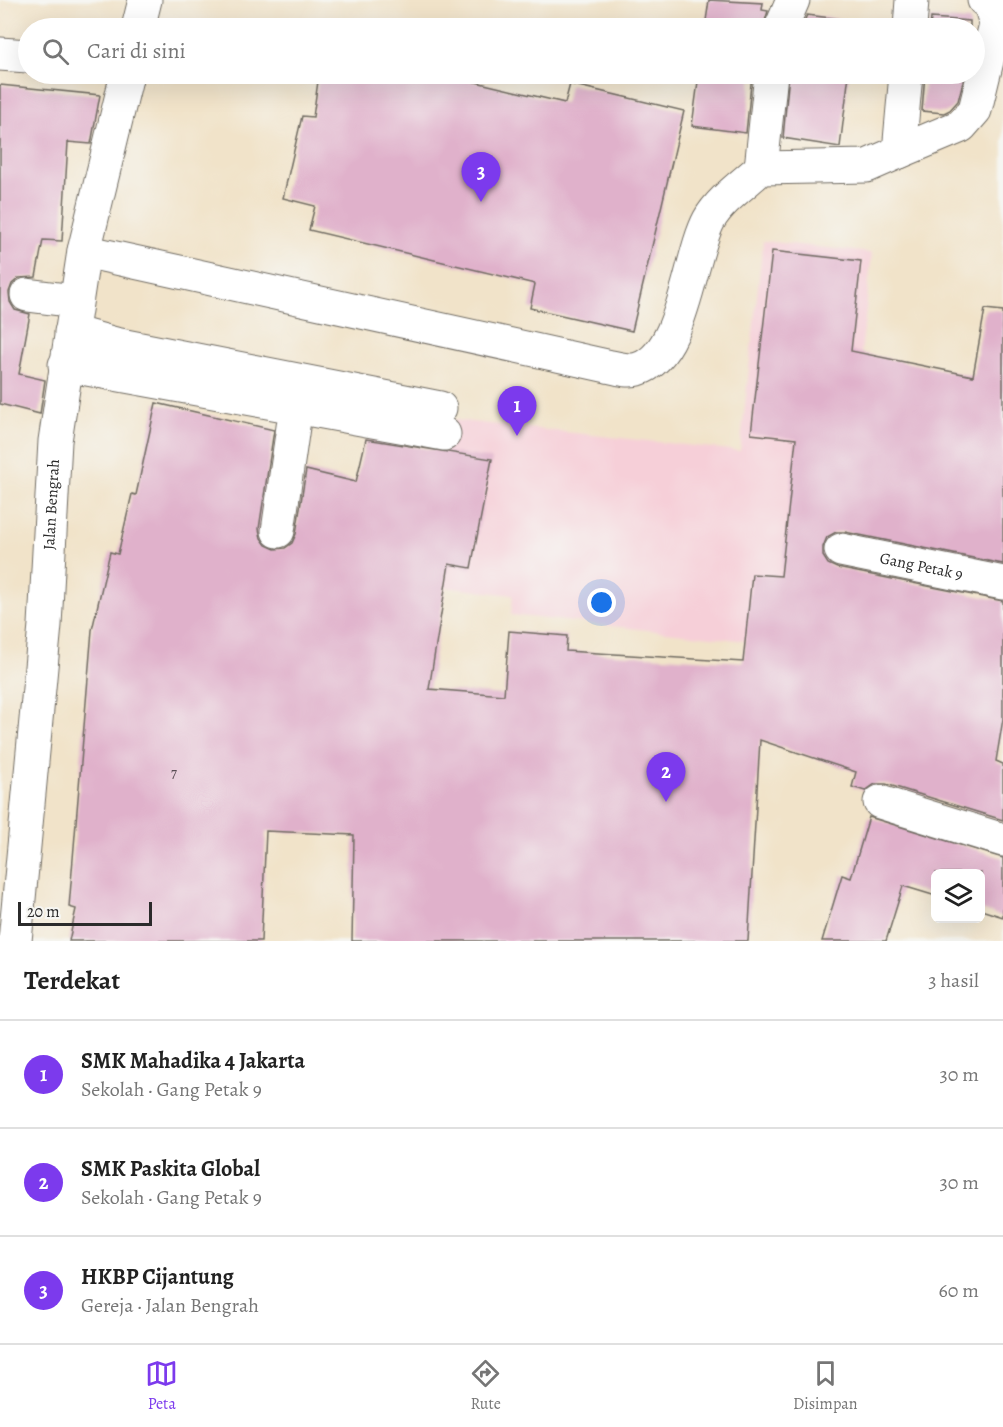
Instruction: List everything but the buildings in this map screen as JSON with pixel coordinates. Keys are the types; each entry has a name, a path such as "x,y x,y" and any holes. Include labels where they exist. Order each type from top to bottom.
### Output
{"street":[{"path":"140,18 145,0"},
{"path":"785,18 793,0"},
{"path":"911,18 912,0"},
{"path":"984,0 990,4 996,24 985,69"},
{"path":"0,54 18,55"},
{"name":"Jalan Bengrah","path":"15,941 42,660 55,441 84,251 125,84"},
{"path":"84,251 607,366 638,369 658,357 677,323 700,239 710,217 761,168 770,84"},
{"path":"899,152 905,84"},
{"path":"761,168 867,166 961,126 975,110 981,84"},
{"path":"27,296 73,316 127,347 442,421 296,406 65,365"},
{"path":"278,531 296,406"},
{"name":"Gang Petak 9","path":"841,550 1003,583"},
{"path":"880,802 1003,840"}],"shaded area":[{"path":"763,241 872,253 847,485 837,484 820,649 511,615 513,595 418,584 436,418 740,451"}],"place":[{"name":"HKBP Cijantung","path":"481,202"},
{"name":"SMK Mahadika 4 Jakarta","path":"517,436"},
{"name":"SMK Paskita Global","path":"666,802"}]}
